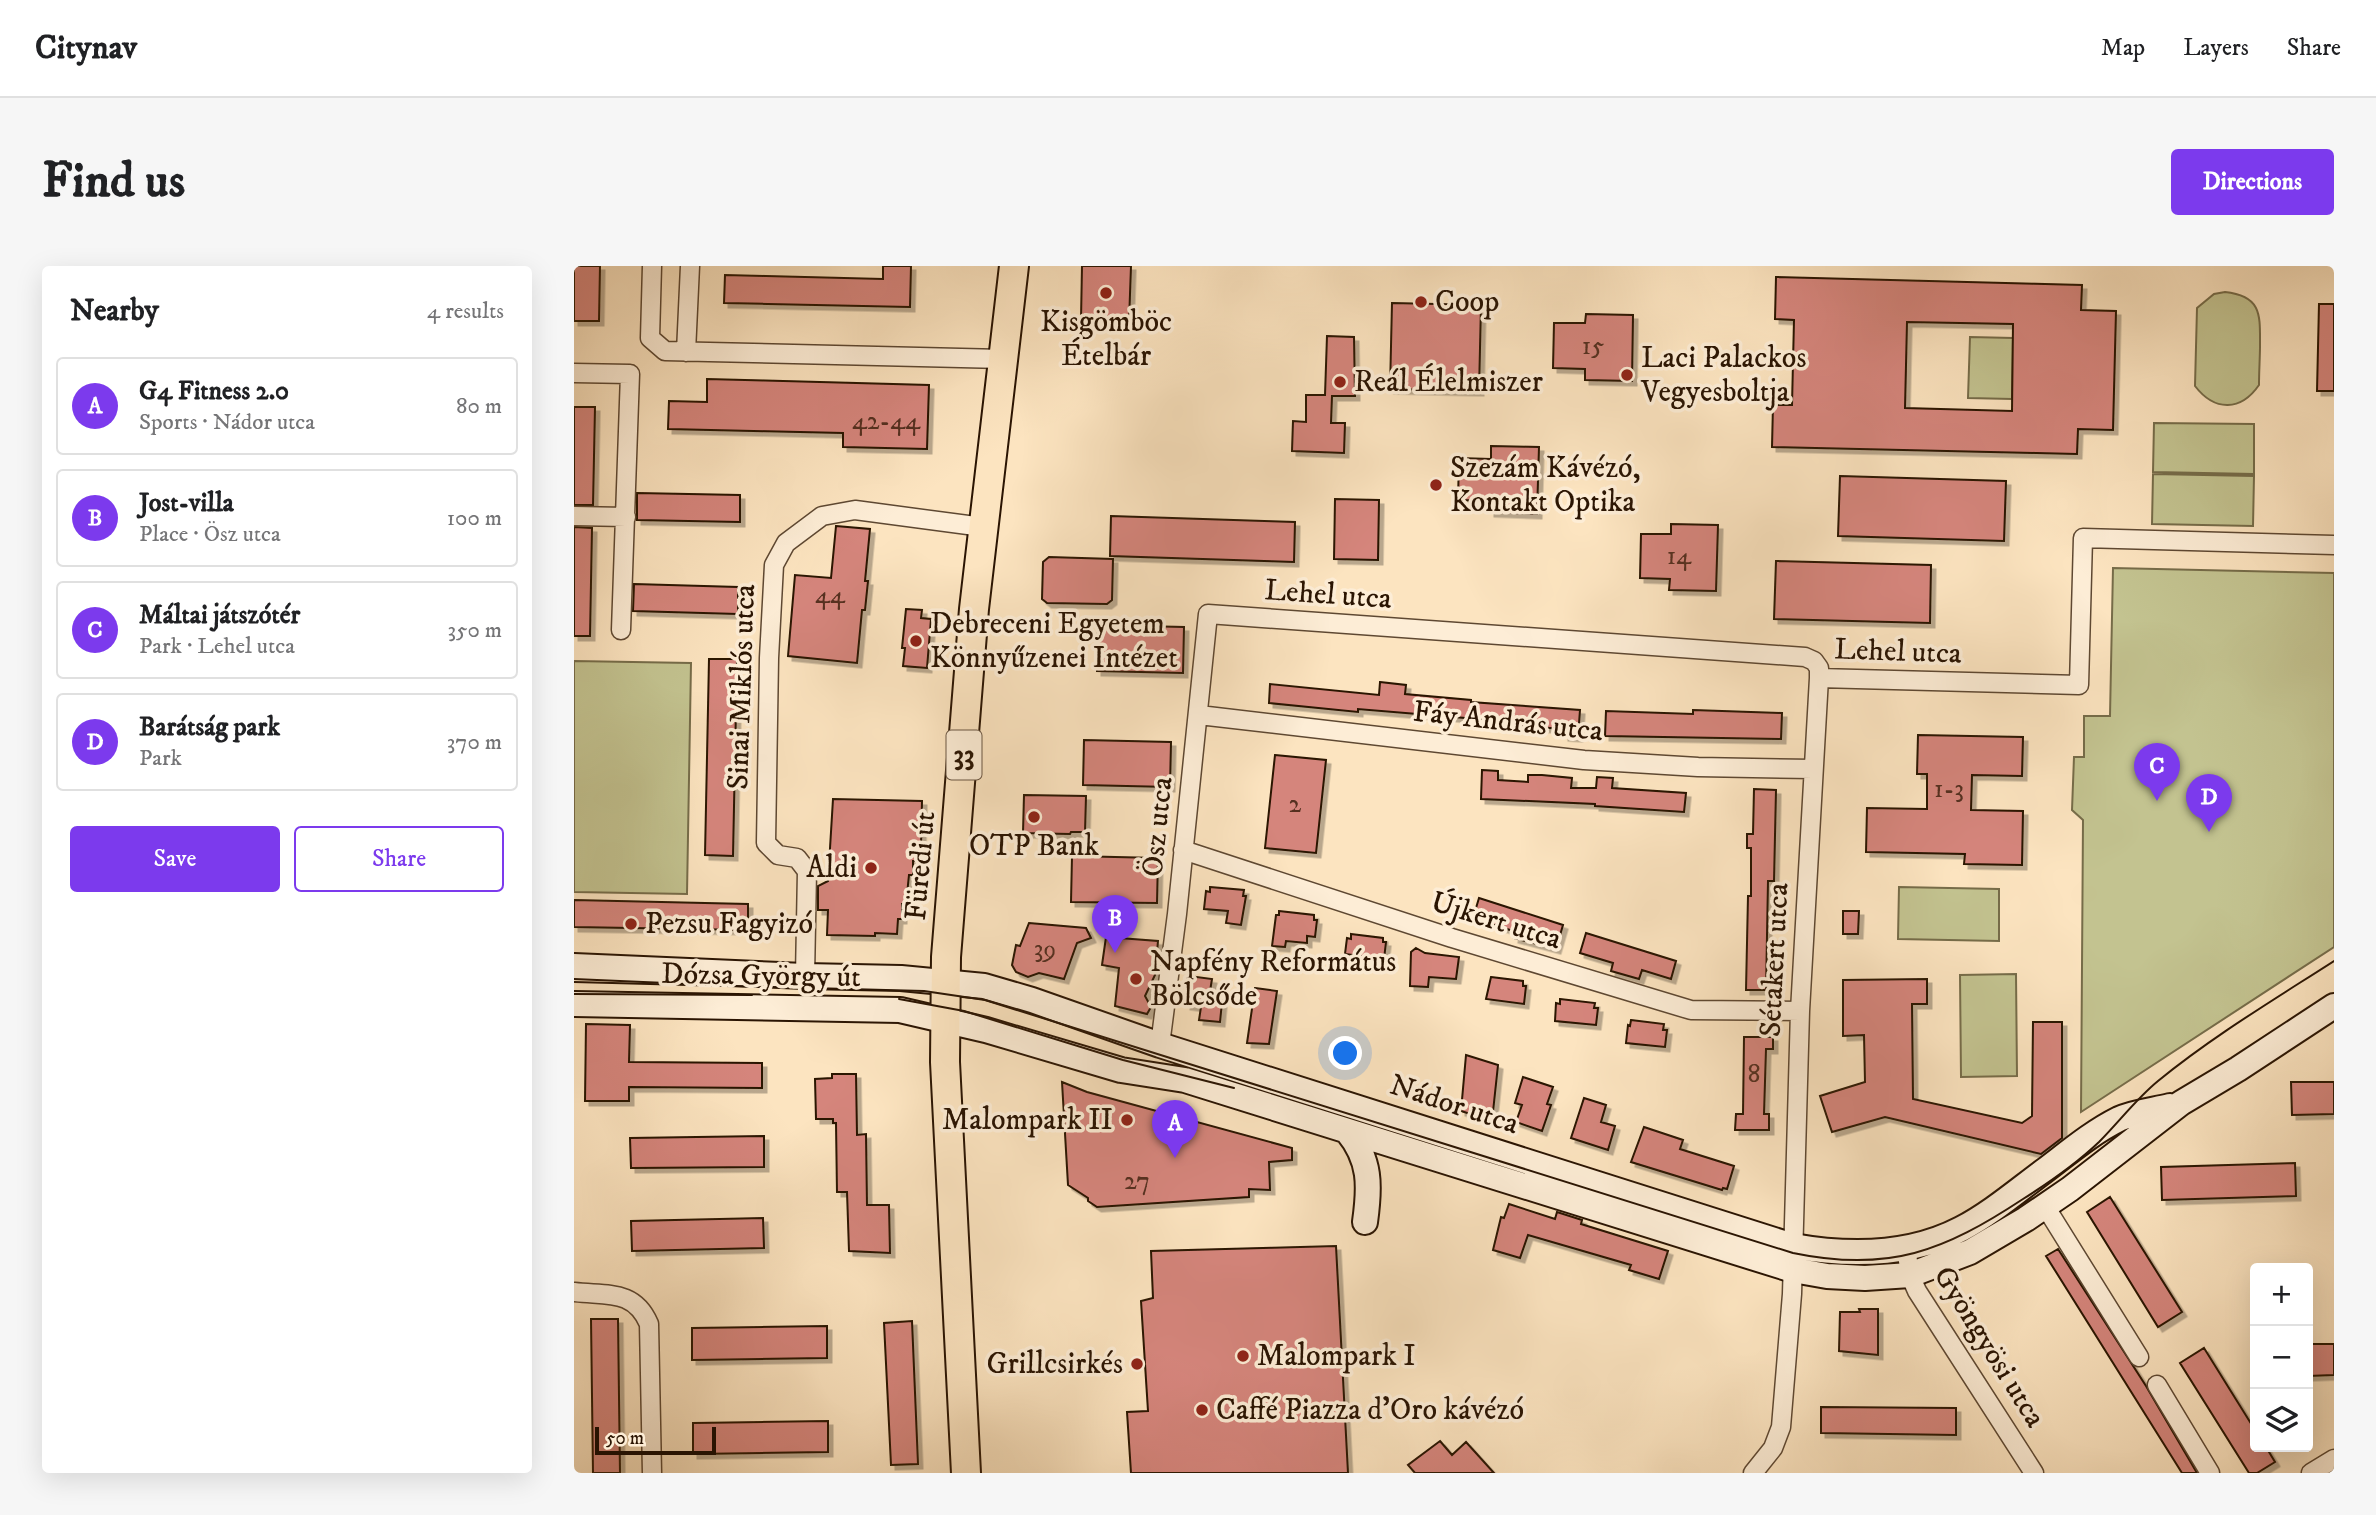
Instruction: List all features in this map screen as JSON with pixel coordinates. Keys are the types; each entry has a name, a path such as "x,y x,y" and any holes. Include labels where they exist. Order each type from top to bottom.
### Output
{"main road":[{"name":"Füredi út","path":"966,1473 945,1062 946,957 982,527 1014,266"}],"street":[{"path":"652,266 650,338 665,351 1003,359"},
{"path":"686,352 690,266"},
{"path":"574,373 630,374 621,630"},
{"name":"Sinai Miklós utca","path":"805,976 807,871 797,858 778,855 766,843 774,565 786,543 822,516 855,510 982,527"},
{"path":"574,516 626,517"},
{"name":"Lehel utca","path":"1208,614 1805,657 1814,660 1819,668 1819,678 2079,685 2083,538 2334,545"},
{"name":"Ösz utca","path":"1160,1045 1199,715 1208,614"},
{"name":"Sétakert utca","path":"1753,1473 1773,1448 1781,1427 1793,1270 1800,1012 1819,678"},
{"name":"Fáy András utca","path":"1199,715 1584,760 1698,767 1813,769"},
{"name":"Újkert utca","path":"1182,850 1452,938 1691,1010 1800,1012"},
{"name":"Dózsa György út","path":"574,966 946,982"},
{"name":"Nádor utca","path":"946,982 984,986 1004,992 1160,1045 1397,1133 1793,1270 1827,1276 1865,1278 1910,1275 1970,1252 2045,1206 2181,1103"},
{"name":"Dózsa György út","path":"574,1004 900,1010 946,1021"},
{"path":"2181,1103 2334,1006"},
{"name":"Nádor utca","path":"946,1021 986,1030 1121,1070 1185,1080 1347,1131 1397,1133 1793,1246 1830,1252 1865,1253 1906,1247 1961,1229 1994,1208 2084,1140 2120,1118 2181,1103"},
{"path":"1347,1131 1359,1145 1366,1165 1369,1196 1365,1222"},
{"path":"2045,1206 2139,1357"},
{"name":"Gyöngyösi utca","path":"1906,1247 1910,1275 1917,1291 2034,1473"},
{"path":"574,1292 630,1298 643,1310 649,1324 652,1473"},
{"path":"2157,1385 2210,1473"},
{"path":"2311,1473 2334,1459"}],"green space":[{"path":"2214,294 2237,294 2252,303 2259,316 2260,334 2259,385 2244,400 2228,405 2211,400 2195,386 2197,308"},
{"path":"1970,337 2013,338 2012,399 1968,398"},
{"path":"2154,423 2254,424 2254,474 2153,472"},
{"path":"2153,474 2254,476 2253,526 2152,524"},
{"path":"2113,568 2334,573 2334,947 2081,1112 2083,820 2072,810 2074,757 2084,757 2084,716 2110,716"},
{"path":"574,661 691,663 687,894 574,892"},
{"path":"1899,887 1999,889 1999,941 1898,939"},
{"path":"2016,974 2017,1076 1961,1077 1960,975"}],"building":[{"path":"574,266 600,266 599,321 574,321"},
{"path":"883,266 911,266 910,307 724,303 725,275 883,279"},
{"name":"Kisgömböc Ételbár","path":"1082,266 1131,266 1129,322 1081,320"},
{"path":"1776,277 2082,285 2081,310 2116,311 2113,430 2078,429 2077,454 1772,447 1773,405 1792,405 1794,320 1775,319","holes":["1907,322 2013,324 2012,411 1905,408"]},
{"path":"1392,303 1481,305 1479,391 1390,389"},
{"path":"2319,304 2334,304 2334,391 2317,391"},
{"path":"1586,314 1633,315 1632,381 1585,380 1585,369 1553,368 1554,323 1585,323"},
{"path":"1327,336 1354,337 1355,396 1332,396 1331,423 1345,423 1344,453 1292,451 1293,421 1306,422 1306,395 1325,395"},
{"path":"707,379 929,385 927,449 843,447 843,433 668,429 669,401 707,402"},
{"path":"574,407 595,407 593,505 574,505"},
{"path":"1491,446 1539,447 1537,514 1490,512 1490,501 1458,500 1459,458 1491,459"},
{"path":"1840,476 2006,481 2004,541 1838,536"},
{"path":"637,493 740,495 740,522 637,520"},
{"path":"1335,499 1379,500 1378,560 1334,559"},
{"path":"1111,516 1295,522 1294,562 1110,556"},
{"path":"1671,524 1718,525 1716,591 1669,590 1670,579 1640,578 1641,534 1671,534"},
{"path":"836,526 870,529 865,581 868,581 857,663 788,656 795,575 831,578"},
{"path":"574,527 592,528 590,636 574,636"},
{"path":"1049,557 1113,559 1112,600 1107,604 1047,603 1042,599 1043,562"},
{"path":"1776,561 1931,565 1930,623 1774,619"},
{"path":"634,584 738,587 738,614 633,611"},
{"name":"Debreceni Egyetem Könnyűzenei Intézet","path":"906,609 922,610 921,618 931,619 927,668 903,666"},
{"path":"1098,625 1184,627 1183,673 1097,671"},
{"path":"709,659 737,659 733,856 705,855"},
{"path":"1380,682 1406,685 1405,694 1580,710 1578,737 1564,736 1565,729 1489,724 1489,720 1358,709 1358,712 1269,703 1270,684 1379,695"},
{"path":"1693,710 1782,713 1781,739 1605,736 1606,711 1693,714"},
{"path":"1918,735 2023,737 2022,776 1972,775 1971,810 2023,811 2022,865 1964,864 1965,854 1866,852 1867,808 1927,809 1927,774 1917,774"},
{"path":"1084,740 1171,742 1170,787 1083,785"},
{"path":"1275,755 1326,760 1316,853 1265,848"},
{"path":"1482,770 1498,771 1498,780 1528,782 1528,775 1542,775 1572,778 1571,788 1596,788 1597,777 1613,778 1612,788 1686,793 1684,812 1595,804 1481,799"},
{"path":"1754,789 1776,790 1774,881 1768,881 1766,990 1746,990 1748,896 1751,896 1751,848 1747,848 1747,834 1753,834"},
{"path":"1024,795 1086,796 1085,832 1023,833"},
{"name":"Aldi","path":"833,799 922,801 921,846 917,846 913,875 909,875 906,904 902,904 902,919 898,919 897,934 827,935 828,910 818,910 818,886 828,881"},
{"path":"1072,856 1158,858 1157,903 1071,902"},
{"path":"1210,887 1244,890 1243,896 1246,896 1241,925 1226,923 1228,911 1204,909 1206,891 1210,892"},
{"path":"1479,898 1563,925 1556,949 1514,938 1516,932 1473,918"},
{"path":"574,900 748,904 748,930 574,927"},
{"path":"1279,911 1314,915 1314,920 1317,920 1315,937 1307,936 1307,943 1286,941 1285,947 1272,946 1276,915 1279,915"},
{"path":"1843,911 1859,911 1858,934 1843,934"},
{"path":"1029,923 1086,928 1091,938 1077,943 1064,979 1039,973 1028,977 1016,972 1012,965 1016,945 1020,946"},
{"path":"1586,933 1676,961 1671,979 1642,970 1639,979 1611,971 1613,963 1580,953"},
{"path":"1351,934 1383,938 1383,942 1386,942 1384,959 1345,954 1347,938 1351,939"},
{"name":"Napfény Református Bölcsőde","path":"1106,937 1158,941 1155,975 1145,996 1151,1007 1147,1014 1115,1006 1119,968 1102,965"},
{"path":"1416,948 1425,953 1459,957 1456,979 1429,977 1428,987 1410,986 1411,952"},
{"path":"1189,976 1212,979 1210,991 1223,992 1220,1022 1199,1020 1201,1007 1186,1005"},
{"path":"1491,977 1523,981 1523,986 1526,986 1524,1004 1486,999"},
{"path":"1927,979 1927,1004 1912,1004 1913,1099 2022,1123 2032,1116 2033,1022 2062,1022 2062,1138 2041,1154 1885,1117 1832,1132 1820,1096 1865,1082 1864,1035 1843,1036 1843,980"},
{"path":"1255,988 1277,991 1269,1044 1247,1043"},
{"path":"1560,999 1595,1003 1594,1008 1598,1008 1596,1025 1555,1021 1556,1003 1560,1004"},
{"path":"1631,1020 1664,1024 1663,1030 1667,1030 1665,1047 1626,1043"},
{"path":"586,1024 630,1025 629,1062 762,1063 762,1088 629,1087 629,1101 585,1101"},
{"path":"1744,1037 1773,1037 1773,1049 1766,1049 1764,1114 1769,1114 1769,1130 1735,1130 1736,1114 1743,1114"},
{"path":"1466,1055 1498,1065 1492,1121 1461,1111"},
{"path":"832,1074 856,1074 857,1135 866,1134 867,1205 889,1205 890,1253 849,1251 847,1192 837,1192 836,1123 833,1123 833,1119 816,1119 815,1079 832,1078"},
{"path":"1523,1077 1553,1087 1547,1104 1551,1105 1542,1131 1516,1122 1522,1105 1515,1103"},
{"name":"Malompark II","path":"1062,1082 1087,1092 1292,1148 1292,1160 1269,1162 1270,1190 1249,1189 1249,1197 1097,1207 1068,1185"},
{"path":"2291,1082 2334,1082 2334,1114 2292,1115"},
{"path":"1584,1098 1606,1105 1601,1122 1615,1126 1608,1150 1571,1138"},
{"path":"1644,1127 1683,1140 1680,1149 1734,1166 1727,1189 1722,1190 1631,1162"},
{"path":"764,1136 764,1167 631,1168 630,1138"},
{"path":"2295,1163 2296,1196 2162,1200 2161,1167"},
{"path":"2110,1197 2182,1312 2158,1327 2087,1212"},
{"path":"1509,1204 1555,1219 1557,1212 1582,1220 1581,1224 1668,1251 1659,1279 1629,1270 1631,1265 1528,1235 1520,1258 1493,1250 1501,1217 1504,1218"},
{"path":"763,1218 764,1248 632,1251 631,1221"},
{"name":"Malompark I","path":"1336,1246 1348,1473 1131,1473 1127,1412 1148,1411 1141,1301 1153,1298 1151,1251"},
{"path":"2058,1249 2146,1386 2197,1473 2182,1473 2046,1256"},
{"path":"1859,1309 1878,1309 1878,1355 1839,1351 1840,1312 1860,1312"},
{"path":"591,1319 618,1319 620,1473 593,1473"},
{"path":"912,1321 918,1464 891,1465 884,1323"},
{"path":"827,1326 827,1358 692,1360 692,1328"},
{"path":"2313,1344 2334,1344 2334,1375 2313,1376"},
{"path":"2204,1348 2250,1422 2250,1452 2269,1452 2275,1462 2257,1473 2249,1473 2180,1363"},
{"path":"1821,1407 1956,1408 1956,1435 1821,1433"},
{"path":"828,1421 828,1452 693,1454 693,1423"},
{"path":"1440,1441 1452,1455 1466,1442 1494,1473 1415,1473 1408,1465"}],"tram line":[{"path":"574,982 924,991 985,1000 1793,1253 1827,1259 1858,1260 1914,1253 1941,1244 1994,1217 2081,1158 2150,1088 2179,1064 2244,1018 2334,961"},
{"path":"574,994 752,995"},
{"path":"899,999 964,1011 1123,1060 1234,1088"}],"place":[{"name":"Kisgömböc Ételbár","path":"1106,293"},
{"name":"Coop","path":"1421,302"},
{"name":"Laci Palackos Vegyesboltja","path":"1627,375"},
{"name":"Reál Élelmiszer","path":"1340,382"},
{"name":"Szezám Kávézó, Kontakt Optika","path":"1436,485"},
{"name":"Debreceni Egyetem Könnyűzenei Intézet","path":"916,641"},
{"name":"Máltai játszótér","path":"2157,801"},
{"name":"OTP Bank","path":"1034,817"},
{"name":"Barátság park","path":"2209,832"},
{"name":"Aldi","path":"871,868"},
{"name":"Pezsu Fagyizó","path":"631,924"},
{"name":"Jost-villa","path":"1115,953"},
{"name":"Napfény Református Bölcsőde","path":"1136,979"},
{"name":"Malompark II","path":"1127,1120"},
{"name":"G4 Fitness 2.0","path":"1175,1158"},
{"name":"Malompark I","path":"1243,1356"},
{"name":"Grillcsirkés","path":"1137,1364"},
{"name":"Caffé Piazza d'Oro kávézó","path":"1202,1410"}]}
